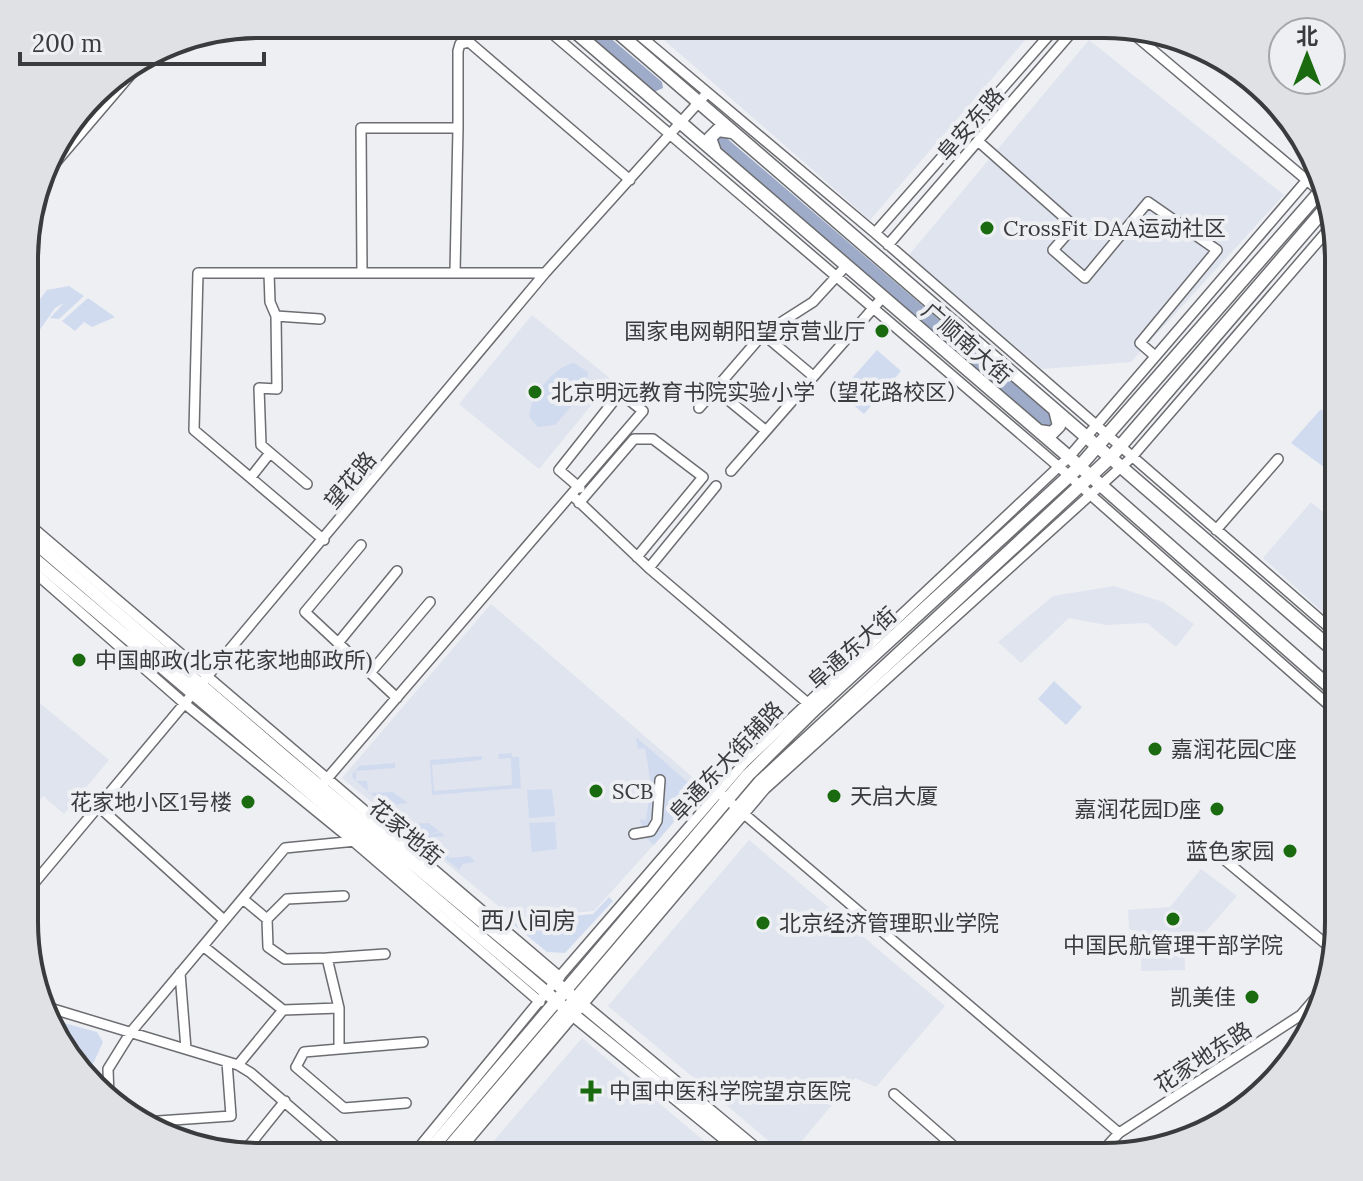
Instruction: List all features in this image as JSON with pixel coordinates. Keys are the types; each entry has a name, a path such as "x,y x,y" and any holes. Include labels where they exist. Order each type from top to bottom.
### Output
{"main road":[{"name":"广顺南大街","path":"582,38 1074,461 1325,683"},
{"name":"广顺南大街","path":"624,38 664,73 703,98 732,132 932,293 1055,410 1115,452 1325,642"},
{"path":"646,92 661,96 667,90 664,73"},
{"path":"715,152 710,138 718,130 732,132"},
{"name":"阜通东大街","path":"435,1143 553,991 722,796 811,706 1074,461 1316,200"},
{"name":"阜通东大街","path":"454,1143 576,1007 741,812 760,782 839,705 1115,452 1320,215"},
{"path":"1039,431 1052,433 1059,426 1055,410"},
{"name":"花家地街","path":"38,545 202,686 360,840 747,1143"},
{"name":"花家地街","path":"38,561 324,783 553,991"},
{"name":"花家地街","path":"576,1007 732,1143"}],"street":[{"path":"557,38 1092,495 1325,702"},
{"path":"641,38 703,98 875,233 932,293 1096,436 1155,356 1309,178"},
{"name":"阜安东路","path":"875,233 1047,38"},
{"name":"阜安东路","path":"888,245 1067,38"},
{"path":"455,272 460,44 469,42 630,180"},
{"path":"1143,42 1311,183"},
{"path":"68,148 119,88"},
{"name":"望花路","path":"38,878 545,273 703,98"},
{"path":"362,271 361,128 458,128"},
{"path":"979,142 1074,226 1053,250 1085,278 1148,202 1217,250 1140,343 1155,356"},
{"path":"888,218 893,226 901,229"},
{"path":"741,812 819,738 1102,486 1324,235"},
{"path":"699,408 763,334 813,302 846,266"},
{"path":"324,540 194,430 198,273 545,273"},
{"path":"269,273 270,302 276,316 277,389 259,388 261,445 307,484"},
{"path":"731,471 883,297"},
{"path":"276,316 320,319"},
{"path":"763,334 813,376"},
{"path":"715,389 765,430"},
{"path":"577,496 643,411 620,393 559,470 577,496 637,557 811,706"},
{"path":"324,783 577,496 634,439 653,439 703,477 637,557"},
{"path":"251,477 270,453"},
{"path":"1216,530 1278,459"},
{"path":"1126,462 1216,530 1325,624"},
{"path":"649,568 716,486"},
{"path":"38,533 202,686"},
{"path":"361,545 305,612 397,698"},
{"path":"338,643 397,571"},
{"path":"38,575 185,704 360,840"},
{"path":"370,673 430,602"},
{"path":"634,834 651,831 657,821 660,780"},
{"path":"722,796 1119,1133"},
{"name":"阜通东大街辅路","path":"423,1143 553,991 645,871 722,796"},
{"path":"98,806 224,920"},
{"path":"108,1083 108,1069 131,1032 285,848 360,840"},
{"path":"1220,856 1324,942"},
{"path":"344,896 287,899 267,919 268,947 285,959 385,954"},
{"path":"243,899 267,919"},
{"path":"203,946 283,1010 339,1008"},
{"path":"327,958 339,1008 339,1049"},
{"path":"180,973 186,1049"},
{"path":"465,1143 576,1007"},
{"name":"花家地东路","path":"1110,1143 1119,1133 1301,1015 1308,1007"},
{"path":"57,1010 238,1065 332,1143"},
{"path":"238,1065 283,1010"},
{"path":"406,1103 344,1108 296,1067 304,1052 423,1042"},
{"path":"165,1121 231,1116 227,1062"},
{"path":"894,1094 947,1143"},
{"path":"252,1142 285,1101"}],"shaded area":[{"path":"591,38 610,38 662,82 663,88 654,92"},
{"path":"662,38 1027,38 870,220"},
{"path":"1089,40 1284,195 1131,362 1042,369 909,255"},
{"path":"723,135 1054,418 1055,424 1047,429 716,144 715,140"},
{"path":"69,286 84,296 59,319 50,318 64,303 55,308 38,332 38,302 47,290"},
{"path":"88,298 115,317 92,327 84,322 75,331 62,321"},
{"name":"北京明远教育书院实验小学（望花路校区）","path":"532,315 612,380 539,469 459,404"},
{"path":"877,350 901,371 864,414 839,393"},
{"path":"574,363 588,372 586,389 555,425 538,427 530,418 537,393 559,370"},
{"path":"1320,410 1325,410 1325,468 1291,443"},
{"path":"1311,502 1325,514 1325,614 1263,558"},
{"path":"1114,586 1163,602 1194,624 1176,647 1147,623 1106,625 1069,618 1021,663 998,642 1053,596"},
{"path":"491,604 705,788 594,911 513,918 342,778"},
{"path":"1054,681 1082,707 1066,725 1038,699"},
{"path":"38,702 109,760 64,814 43,796 38,802"},
{"path":"636,737 699,792 654,845 646,838 661,827 666,778 655,778 650,825 643,827 639,819 646,820 651,785 645,748 638,749"},
{"path":"512,753 512,757 519,757 521,788 432,795 430,760 482,756 482,760 432,765 434,791 512,785 511,758 499,759 498,754"},
{"path":"395,763 395,768 356,771 356,781 352,775 359,766"},
{"path":"356,781 367,781 368,791"},
{"path":"552,789 555,816 529,818 527,790"},
{"path":"393,792 408,803 393,805 394,815 386,808 392,801 386,807 370,793"},
{"path":"394,815 406,815 407,824 429,823 439,831 423,840"},
{"path":"555,822 557,849 532,852 529,823"},
{"path":"440,832 445,836 436,837 436,850 448,850 443,854 448,854 449,858 470,856 475,862 463,864 459,870 424,841 427,836"},
{"name":"北京经济管理职业学院","path":"749,840 945,1006 876,1087 855,1078 800,1143 771,1143 608,1006"},
{"name":"中国民航管理干部学院","path":"1201,869 1237,896 1196,943 1184,946 1185,970 1141,971 1141,933 1129,929 1128,910 1170,907"},
{"path":"609,897 613,901 565,953 547,952 514,925 517,921 593,914"},
{"path":"63,1023 97,1032 103,1042 92,1067"},
{"name":"中国中医科学院望京医院","path":"582,1038 706,1143 492,1143"}],"place":[{"name":"CrossFit DAA运动社区","path":"987,228"},
{"name":"国家电网朝阳望京营业厅","path":"882,331"},
{"name":"北京明远教育书院实验小学（望花路校区）","path":"535,392"},
{"name":"中国邮政(北京花家地邮政所)","path":"79,660"},
{"name":"嘉润花园C座","path":"1155,749"},
{"name":"SCB","path":"596,791"},
{"name":"天启大厦","path":"834,796"},
{"name":"花家地小区1号楼","path":"248,802"},
{"name":"嘉润花园D座","path":"1217,809"},
{"name":"蓝色家园","path":"1290,851"},
{"name":"中国民航管理干部学院","path":"1173,919"},
{"name":"北京经济管理职业学院","path":"763,923"},
{"name":"凯美佳","path":"1252,997"},
{"name":"中国中医科学院望京医院","path":"591,1091"}],"district":[{"name":"西八间房","path":"528,920"}]}
